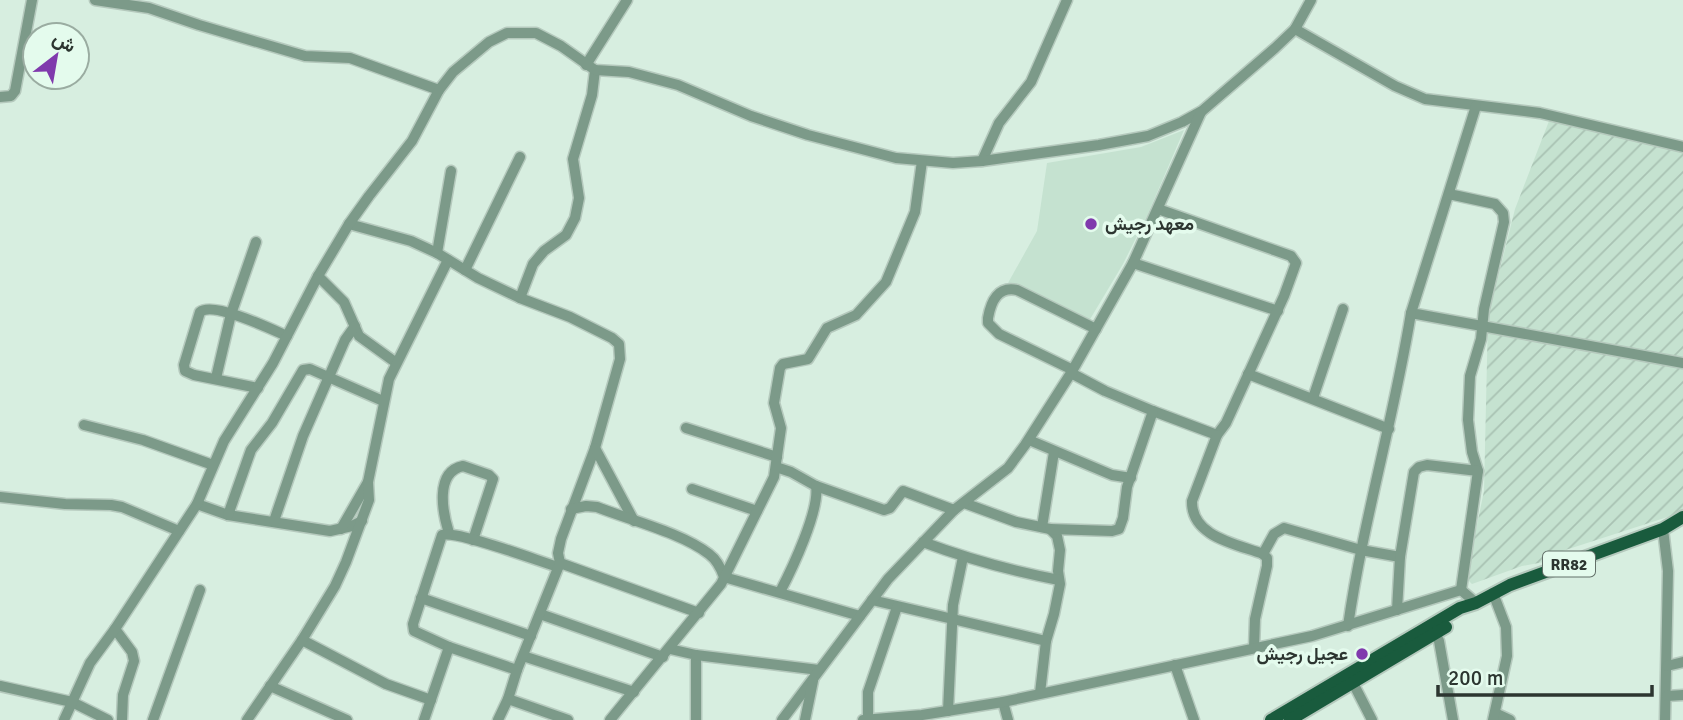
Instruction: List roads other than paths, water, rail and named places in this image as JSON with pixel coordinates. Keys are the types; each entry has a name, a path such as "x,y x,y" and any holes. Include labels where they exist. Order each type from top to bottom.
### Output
{"main road":[{"name":"RR82","path":"1290,720 1382,660 1464,614 1493,593 1663,528 1683,517"},
{"name":"RR82","path":"1663,528 1683,526"},
{"name":"RR82","path":"1271,720 1351,679"}],"street":[{"path":"0,97 11,96 15,91 32,0"},
{"path":"95,0 149,8 199,26 304,56 350,58 439,90"},
{"path":"520,298 533,264 544,251 566,235 575,218 579,198 573,159 590,105 590,68 627,0"},
{"path":"982,161 999,123 1031,82 1067,0"},
{"path":"64,720 90,663 197,504 235,422 258,388 349,224 412,141 439,90 468,59 489,42 507,33 527,32 543,36 590,68 652,77 808,135 896,158 982,161 1148,136 1182,122 1202,111 1295,29 1311,0"},
{"path":"1295,29 1425,99 1540,113 1683,146"},
{"path":"1348,626 1361,550 1402,374 1411,313 1476,106"},
{"path":"782,720 872,600 923,542 954,510 1008,468 1029,440 1072,372 1133,263 1202,111"},
{"path":"465,270 520,157"},
{"path":"610,720 699,613 724,577 774,477 780,422 774,403 780,368 785,364 808,359 827,328 856,315 881,290 912,221 922,161"},
{"path":"438,253 451,172"},
{"path":"1449,194 1495,204 1503,213 1504,222 1484,309 1481,340 1472,367 1468,408 1472,452 1478,471 1461,590"},
{"path":"1158,209 1295,258 1296,263 1278,311 1226,423 1217,435 1192,501 1195,518 1210,534 1263,554 1267,558 1255,619 1254,648"},
{"path":"349,224 393,235 438,253 520,298 570,317 619,344 620,359 595,448 558,548 559,565 498,720"},
{"path":"216,378 231,314 256,242"},
{"path":"247,720 335,586 353,546 369,496 368,482 383,401 395,362 449,260"},
{"path":"1133,263 1278,311"},
{"path":"318,276 344,302 362,340 395,362"},
{"path":"1096,329 1017,290 1007,288 994,300 988,318 992,328 999,334 1105,391 1217,435"},
{"path":"258,388 187,372 184,365 201,310 208,308 231,314 287,336"},
{"path":"1314,398 1343,309"},
{"path":"1411,313 1683,363"},
{"path":"274,521 303,436 345,340 355,326"},
{"path":"228,515 251,450 272,423 300,373 307,368 383,401"},
{"path":"1248,374 1389,429"},
{"path":"964,503 1016,522 1046,528 1119,529 1131,478 1153,411"},
{"path":"84,425 144,440 213,465"},
{"path":"686,428 777,462 816,486 884,510 890,508 903,491 954,510"},
{"path":"1029,440 1112,475 1131,478"},
{"path":"595,448 634,521"},
{"path":"1046,528 1054,452"},
{"path":"449,533 442,494 452,471 463,466 493,478 473,540"},
{"path":"1397,611 1401,557 1414,472 1419,467 1427,466 1478,471"},
{"path":"341,529 368,482"},
{"path":"780,592 796,561 816,504 816,486"},
{"path":"692,489 757,511"},
{"path":"0,498 122,507 179,531"},
{"path":"197,504 228,515 330,531 362,521"},
{"path":"571,509 594,506 678,538 707,552 719,564 724,577"},
{"path":"1040,693 1046,641 1054,614 1059,580 1059,541 1046,528"},
{"path":"1263,554 1274,534 1284,528 1361,550 1401,557"},
{"path":"1663,528 1668,571 1665,720"},
{"path":"517,670 449,647 414,631 412,624 442,535 449,533 559,565 699,613"},
{"path":"923,542 963,557 1059,580"},
{"path":"948,711 956,587 963,557"},
{"path":"724,577 860,616"},
{"path":"153,720 200,590"},
{"path":"1461,590 1476,603"},
{"path":"897,607 868,692 865,720 922,717 1254,648 1348,626 1461,590"},
{"path":"1493,593 1506,627 1507,656 1494,717 1510,720"},
{"path":"421,598 531,636"},
{"path":"872,600 1046,641"},
{"path":"540,614 667,653 817,674"},
{"path":"115,629 132,652 134,662 123,695 122,720"},
{"path":"1433,630 1447,678 1453,720"},
{"path":"302,640 386,684 431,700"},
{"path":"424,720 449,647"},
{"path":"696,655 696,720"},
{"path":"523,656 634,692"},
{"path":"1667,666 1683,662"},
{"path":"1175,665 1194,718 1180,720"},
{"path":"805,720 817,674"},
{"path":"1351,679 1372,720"},
{"path":"0,686 72,702 108,720"},
{"path":"270,686 330,717 347,720"},
{"path":"1667,696 1683,695"},
{"path":"508,699 568,720"},
{"path":"1003,702 1008,720"}],"place":[{"name":"معهد رجيش","path":"1091,224"},
{"name":"عجيل رجيش","path":"1362,654"}]}
